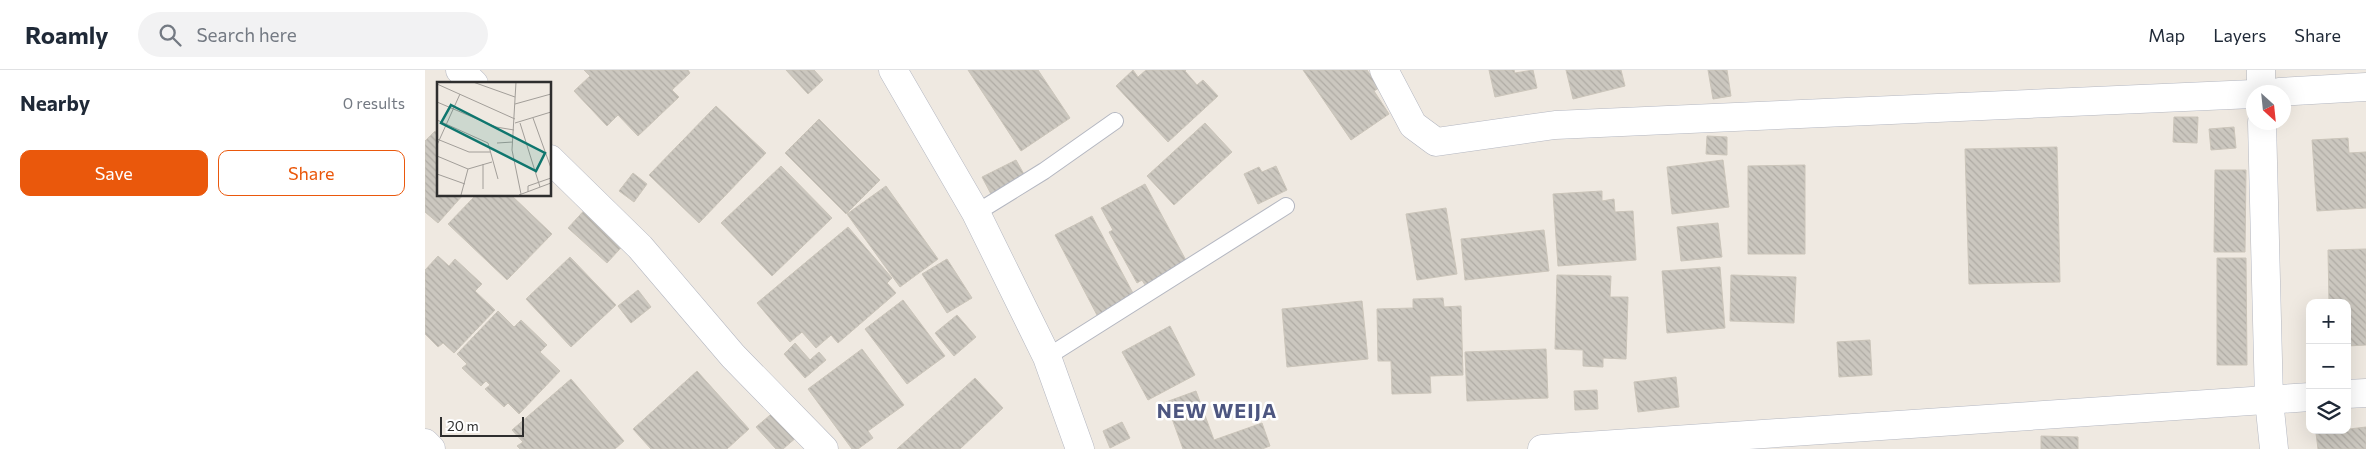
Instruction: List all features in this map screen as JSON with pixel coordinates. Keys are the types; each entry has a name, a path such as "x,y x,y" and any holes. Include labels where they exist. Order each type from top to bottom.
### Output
{"street":[{"path":"460,70 472,82"},
{"path":"893,70 976,213 1047,357 1080,449"},
{"path":"1384,70 1413,125 1436,142 1555,125 2246,94"},
{"path":"2261,70 2261,85"},
{"path":"2291,91 2366,87"},
{"path":"2262,130 2269,400 2274,449"},
{"path":"551,160 640,248 733,356 824,449"},
{"path":"2351,394 2366,393"},
{"path":"1543,449 2306,397"},
{"path":"425,443 431,449"}],"lane":[{"path":"976,213 1043,171 1115,121"},
{"path":"1047,357 1286,206"}],"building":[{"path":"584,70 688,70 690,73 672,90 679,97 638,136 618,115 607,126 574,91 590,76"},
{"path":"786,70 814,70 823,80 808,94"},
{"path":"968,70 1038,70 1070,118 1021,151"},
{"path":"1133,70 1138,77 1146,70 1186,70 1197,85 1203,80 1218,96 1168,142 1116,86"},
{"path":"1303,70 1367,70 1379,88 1374,91 1389,114 1351,140"},
{"path":"1489,70 1514,70 1515,73 1533,70 1537,88 1495,97"},
{"path":"1566,70 1621,70 1625,86 1573,99"},
{"path":"1708,70 1727,70 1731,96 1713,99"},
{"path":"716,106 766,153 699,223 649,175"},
{"path":"2174,117 2198,117 2197,143 2173,142"},
{"path":"819,119 880,180 846,214 785,153"},
{"path":"1205,123 1232,152 1174,205 1147,176"},
{"path":"2234,127 2236,148 2211,150 2209,129"},
{"path":"435,131 437,132 437,196 462,196 438,223 425,212 425,141"},
{"path":"1707,136 1727,137 1727,155 1706,154"},
{"path":"2348,138 2349,153 2366,152 2366,208 2317,211 2312,140"},
{"path":"2057,147 2060,282 1969,284 1965,149"},
{"path":"1016,160 1025,176 991,194 982,177"},
{"path":"1723,160 1729,207 1672,214 1667,167"},
{"path":"1805,165 1805,254 1748,254 1748,166"},
{"path":"781,166 832,218 772,276 721,223"},
{"path":"1276,166 1287,190 1258,204 1244,174 1259,167 1262,172"},
{"path":"2215,170 2246,170 2245,252 2214,252"},
{"path":"633,173 647,184 634,202 619,191"},
{"path":"1145,184 1189,266 1147,288 1142,280 1137,283 1109,232 1113,230 1101,208"},
{"path":"886,186 938,259 900,287 847,214"},
{"path":"1602,191 1602,201 1614,199 1615,212 1633,211 1636,260 1558,266 1553,194"},
{"path":"475,196 512,196 552,234 507,280 448,224"},
{"path":"590,204 629,239 607,263 568,228"},
{"path":"1446,208 1457,274 1417,280 1406,214"},
{"path":"1092,216 1134,295 1097,315 1055,235"},
{"path":"1718,223 1722,257 1681,261 1677,227"},
{"path":"848,227 892,278 887,283 896,293 838,343 831,335 816,348 802,332 790,342 757,303"},
{"path":"1544,230 1549,271 1465,280 1461,239"},
{"path":"2366,249 2366,345 2351,346 2351,299 2329,299 2328,250"},
{"path":"438,256 449,266 455,259 482,284 475,291 495,310 454,353 443,343 438,347 425,334 425,270"},
{"path":"570,257 616,305 571,347 526,299"},
{"path":"2217,258 2246,258 2247,365 2217,365"},
{"path":"947,259 972,298 947,313 922,274"},
{"path":"1720,267 1725,328 1667,333 1662,271"},
{"path":"1557,275 1611,276 1610,297 1628,297 1626,359 1603,358 1603,367 1583,366 1583,350 1555,349"},
{"path":"1731,275 1796,277 1794,323 1730,321"},
{"path":"638,290 651,307 631,323 618,306"},
{"path":"1443,298 1444,307 1461,306 1463,375 1430,376 1431,393 1392,394 1391,361 1378,361 1377,309 1413,308 1413,299"},
{"path":"903,300 945,356 907,384 865,329"},
{"path":"1362,301 1368,359 1287,367 1282,309"},
{"path":"498,311 514,327 521,320 547,345 540,352 560,371 519,414 508,403 504,407 485,389 490,385 486,381 481,386 462,368 467,364 457,354"},
{"path":"957,315 976,337 954,356 935,333"},
{"path":"1170,326 1195,375 1148,400 1122,352"},
{"path":"1870,340 1872,375 1839,377 1837,342"},
{"path":"795,343 810,360 819,352 826,360 805,378 784,354"},
{"path":"862,349 904,405 868,431 873,438 858,449 852,449 808,389"},
{"path":"1546,349 1548,398 1467,401 1465,352"},
{"path":"697,371 749,429 727,449 651,449 633,429"},
{"path":"1676,377 1679,407 1638,412 1634,382"},
{"path":"975,378 1003,408 960,449 897,449"},
{"path":"571,379 624,441 615,449 520,449 517,446 523,442 512,430"},
{"path":"1597,390 1598,409 1575,410 1574,391"},
{"path":"1196,391 1214,440 1262,423 1270,446 1262,449 1183,449 1166,402"},
{"path":"776,410 798,436 783,449 776,449 756,427"},
{"path":"1122,422 1130,438 1110,448 1103,431"},
{"path":"2366,427 2366,449 2318,449 2316,434 2351,434 2351,429"},
{"path":"2041,436 2078,437 2078,449 2041,449"}],"district":[{"name":"NEW WEIJA","path":"1217,410"}]}
